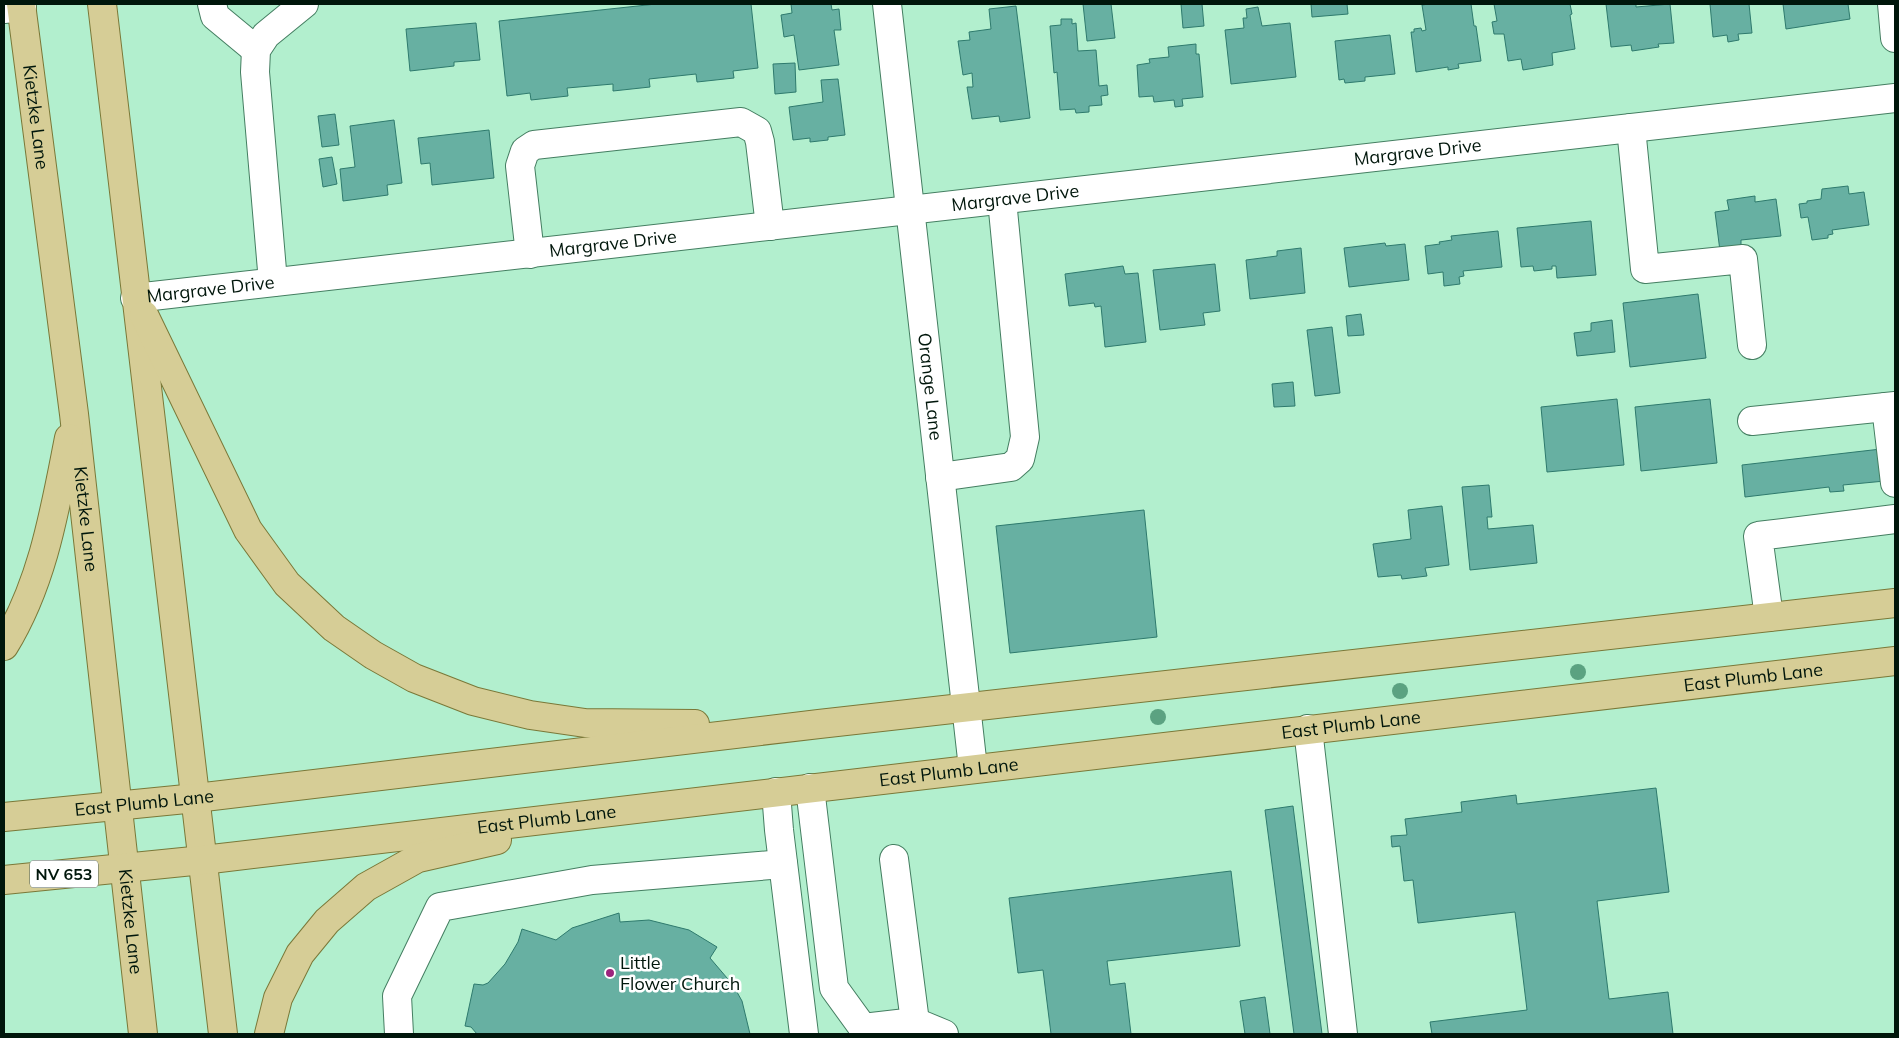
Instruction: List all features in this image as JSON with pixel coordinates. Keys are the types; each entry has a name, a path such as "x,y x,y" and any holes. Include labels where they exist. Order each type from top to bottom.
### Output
{"main road":[{"path":"102,4 135,298 223,1034"},
{"name":"Kietzke Lane","path":"16,7 74,414 143,1034"},
{"path":"135,298 248,530 287,584 334,628 373,656 414,678 473,701 530,715 585,724 819,724"},
{"path":"4,646 15,628 37,575 50,530 74,414"},
{"name":"East Plumb Lane","path":"4,817 196,798 966,707 1768,617 1895,606"},
{"name":"East Plumb Lane","path":"4,880 203,860 1895,661"},
{"path":"269,1034 278,998 300,954 327,921 366,886 418,858 658,805"}],"street":[{"path":"212,4 216,16 256,50"},
{"path":"273,282 255,72 256,50 266,35 304,4"},
{"name":"Orange Lane","path":"888,4 973,768"},
{"path":"1892,4 1895,38"},
{"name":"Margrave Drive","path":"135,298 1895,98"},
{"path":"530,254 520,166 525,151 534,145 741,122 757,131 770,226"},
{"path":"1631,128 1646,269 1743,259 1752,345"},
{"path":"940,477 1011,467 1020,459 1025,437 1002,200"},
{"path":"1752,421 1891,406 1895,483"},
{"path":"1768,617 1758,536 1895,520"},
{"path":"1308,730 1343,1034"},
{"path":"810,788 834,988 864,1031 915,1022 944,1034"},
{"path":"776,792 804,1034"},
{"path":"894,859 915,1022"},
{"path":"399,1034 397,996 440,907 592,880 783,864"}],"building":[{"path":"656,4 751,4 758,68 733,71 734,78 697,82 696,74 649,79 650,87 613,91 613,84 567,88 568,96 531,100 530,93 507,96 499,21"},
{"path":"791,4 831,4 832,10 839,9 841,30 834,30 839,65 799,70 794,35 784,37 781,15 792,13"},
{"path":"1083,4 1111,4 1115,38 1087,41"},
{"path":"1181,4 1202,4 1204,26 1183,28"},
{"path":"1311,4 1347,4 1348,14 1312,17"},
{"path":"1471,4 1481,61 1458,64 1459,68 1448,70 1448,67 1416,72 1411,32 1414,32 1414,29 1421,28 1422,31 1426,30 1422,5"},
{"path":"1494,4 1570,4 1575,49 1552,53 1553,65 1523,70 1521,59 1508,61 1504,34 1494,34 1492,22 1497,21"},
{"path":"1606,4 1636,4 1636,7 1670,4 1674,43 1658,44 1659,47 1632,51 1631,45 1611,47"},
{"path":"1710,4 1749,4 1752,33 1738,34 1739,40 1728,42 1727,35 1713,37"},
{"path":"1783,4 1848,4 1850,19 1786,29"},
{"path":"1016,6 1030,118 1000,122 999,116 972,119 967,87 973,87 972,73 963,75 958,41 970,40 969,32 991,29 989,9"},
{"path":"1258,7 1262,26 1290,23 1296,77 1231,84 1225,30 1244,28 1243,18 1247,18 1246,9"},
{"path":"1061,19 1072,19 1072,24 1076,23 1078,51 1096,50 1099,86 1107,85 1108,95 1101,96 1102,105 1089,106 1089,112 1076,113 1075,109 1060,110 1057,72 1054,73 1050,26 1061,25"},
{"path":"476,23 480,60 454,62 454,66 410,71 406,29"},
{"path":"1390,35 1395,74 1365,77 1365,81 1345,83 1344,79 1339,80 1335,41"},
{"path":"1196,44 1196,54 1199,54 1203,97 1182,99 1183,106 1175,107 1174,100 1154,102 1153,96 1139,97 1137,65 1150,63 1149,59 1169,57 1168,47"},
{"path":"795,63 796,92 775,94 773,64"},
{"path":"838,79 845,135 828,137 828,140 810,142 810,138 793,140 789,107 823,102 821,80"},
{"path":"335,114 339,145 322,147 318,116"},
{"path":"394,120 402,183 387,185 388,195 343,201 340,169 355,167 350,126"},
{"path":"489,130 494,178 432,185 430,163 421,164 418,138"},
{"path":"332,157 337,184 323,187 319,159"},
{"path":"1848,186 1849,194 1864,192 1869,225 1832,230 1833,234 1828,235 1828,238 1812,240 1808,217 1801,218 1799,204 1821,199 1822,189"},
{"path":"1755,196 1755,202 1776,199 1781,236 1741,240 1741,245 1737,246 1737,249 1720,251 1715,212 1729,210 1727,200"},
{"path":"1591,221 1596,275 1557,278 1556,266 1552,266 1552,269 1534,271 1533,266 1521,267 1517,228"},
{"path":"1498,231 1502,267 1463,271 1464,276 1459,277 1460,284 1444,286 1443,272 1428,274 1425,246 1452,240 1451,236"},
{"path":"1385,243 1386,246 1405,244 1409,280 1349,287 1344,248"},
{"path":"1301,248 1305,293 1250,299 1246,260 1277,256 1277,251"},
{"path":"1215,264 1220,311 1203,313 1205,325 1160,330 1153,270"},
{"path":"1123,266 1125,274 1138,273 1146,342 1105,347 1101,306 1095,307 1094,303 1069,306 1065,274"},
{"path":"1698,294 1706,358 1630,367 1623,303"},
{"path":"1361,314 1364,335 1348,336 1346,316"},
{"path":"1612,320 1615,352 1577,356 1574,333 1591,331 1591,323"},
{"path":"1332,327 1340,393 1315,396 1307,330"},
{"path":"1293,382 1295,406 1274,407 1272,384"},
{"path":"1617,399 1624,465 1547,472 1541,407"},
{"path":"1710,399 1717,463 1641,471 1635,407"},
{"path":"1881,449 1885,481 1843,485 1844,491 1830,492 1829,487 1745,497 1742,465"},
{"path":"1489,485 1492,517 1487,517 1488,529 1533,525 1537,563 1470,570 1462,487"},
{"path":"1442,506 1449,565 1425,568 1427,576 1402,579 1401,575 1378,577 1373,544 1411,539 1408,510"},
{"path":"1144,510 1157,637 1010,653 996,526"},
{"path":"1656,788 1669,892 1597,901 1609,999 1668,992 1673,1034 1432,1034 1430,1022 1527,1010 1515,912 1418,923 1413,880 1404,881 1400,846 1392,847 1391,836 1407,835 1405,819 1462,812 1461,802 1516,795 1517,804"},
{"path":"1293,806 1322,1034 1294,1034 1265,810"},
{"path":"1231,871 1240,946 1107,961 1110,985 1125,983 1131,1034 1051,1034 1043,970 1018,973 1009,898"},
{"name":"Little Flower Church","path":"619,913 620,922 649,920 689,930 717,947 710,958 733,985 742,1001 750,1034 477,1034 471,1027 465,1026 474,984 483,985 488,983 505,964 518,942 522,929 556,940 572,928"},
{"path":"1265,997 1270,1034 1245,1034 1240,1001"}],"place":[{"name":"Little Flower Church","path":"610,973"}]}
